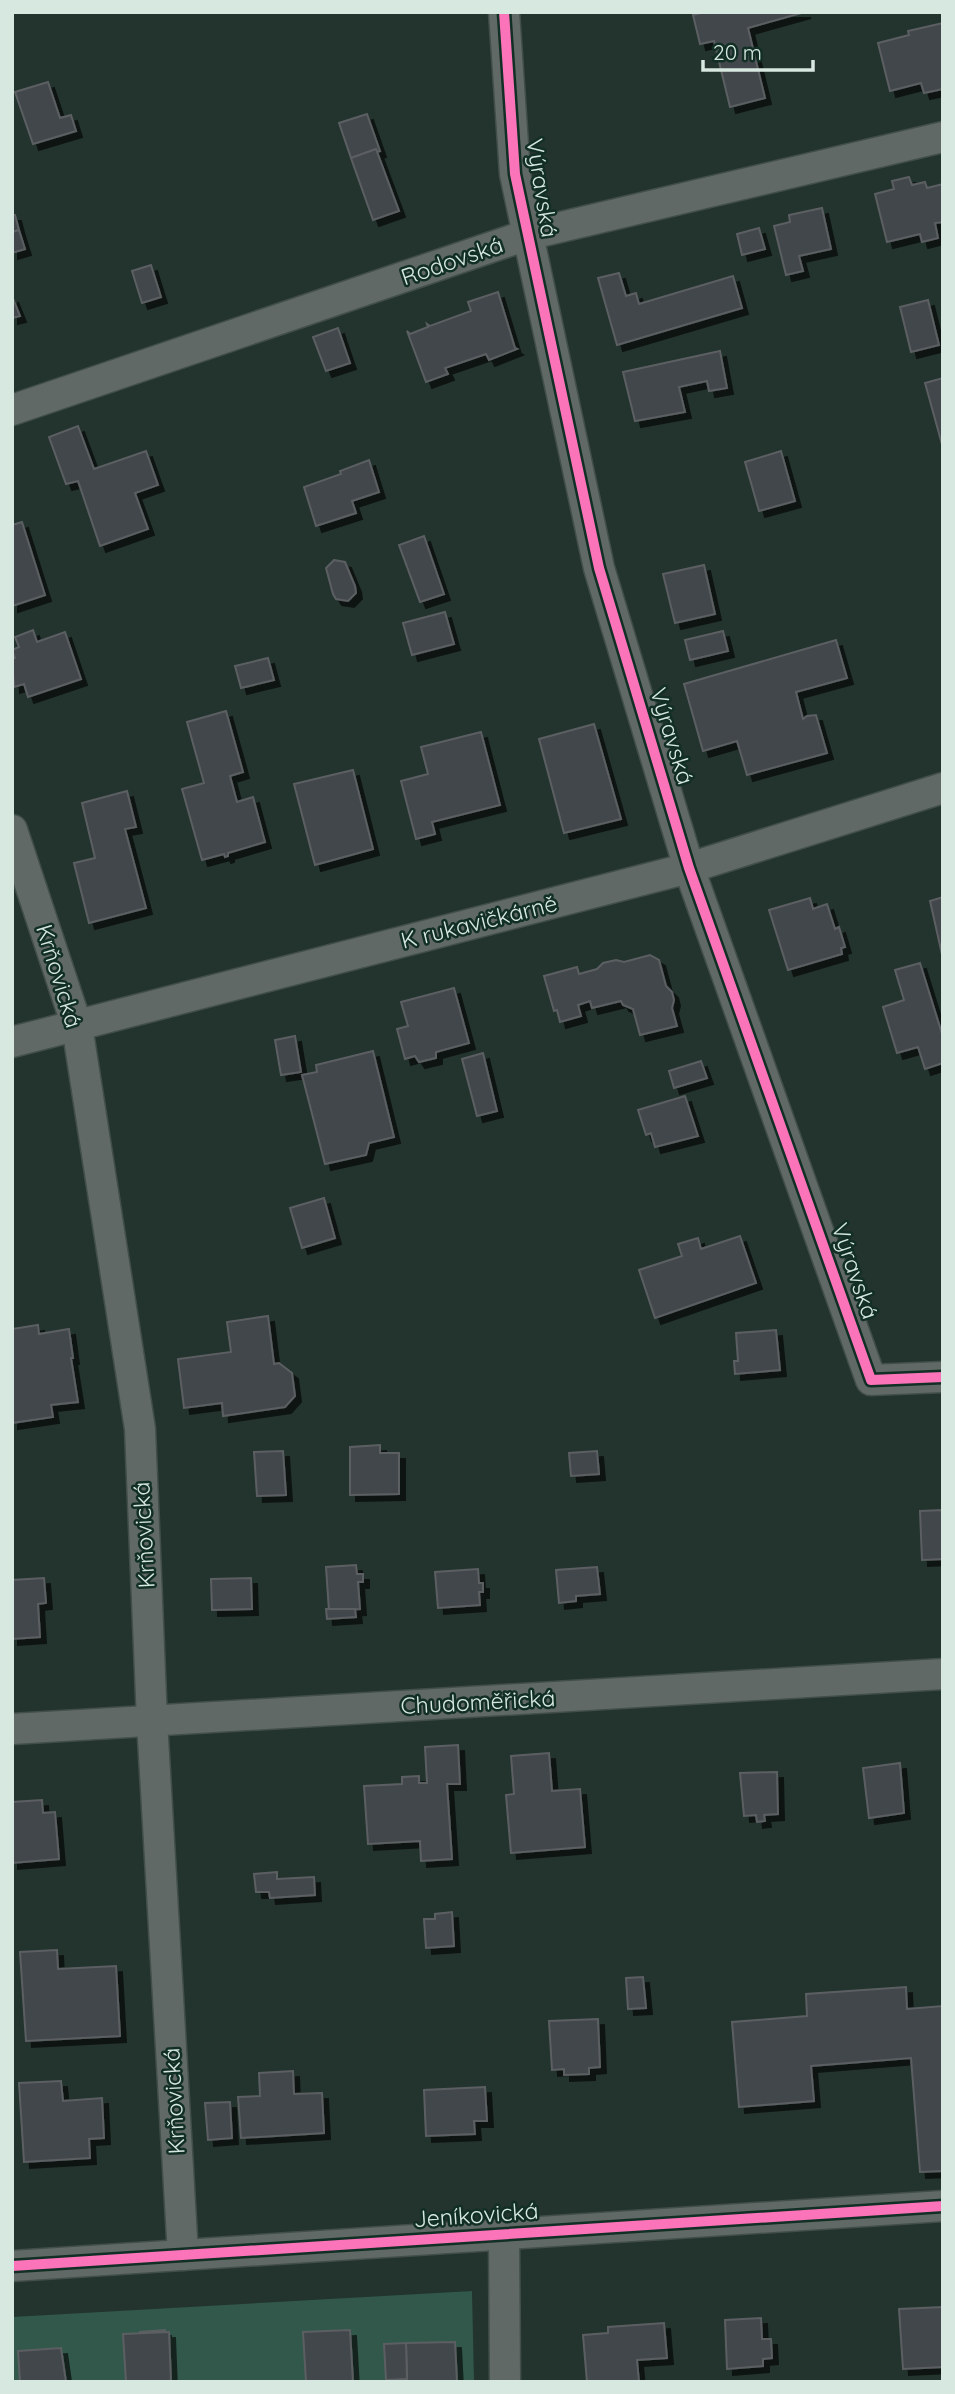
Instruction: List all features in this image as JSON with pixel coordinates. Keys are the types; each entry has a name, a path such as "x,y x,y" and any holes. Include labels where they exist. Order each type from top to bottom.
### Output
{"street":[{"name":"Výravská","path":"504,12 515,174 599,568 690,868 871,1380 943,1377"},
{"name":"Rodovská","path":"12,410 527,235 943,137"},
{"name":"K rukavičkárně","path":"12,1042 690,868 943,788"},
{"name":"Krňovická","path":"12,830 77,1026 139,1429 152,1721 183,2255"},
{"name":"Chudoměřická","path":"12,1729 943,1674"},
{"name":"Jeníkovická","path":"12,2266 943,2206"},
{"path":"504,2234 505,2382"}],"green space":[{"path":"472,2291 474,2382 12,2382 12,2317"}],"building":[{"path":"705,12 805,12 748,28 765,98 730,107 714,41 700,44 693,15"},
{"path":"943,23 943,89 924,93 921,83 890,91 878,43 909,35 908,31"},
{"path":"48,82 60,118 71,115 76,131 33,144 15,92"},
{"path":"367,114 380,151 377,152 376,149 351,158 339,123"},
{"path":"376,149 399,211 373,220 351,158"},
{"path":"909,177 912,185 925,182 927,188 943,184 943,222 935,223 938,238 922,242 920,234 887,242 875,194 894,189 892,181"},
{"path":"822,208 831,249 799,256 803,271 786,275 774,226 790,222 789,215"},
{"path":"12,215 15,215 19,230 12,232"},
{"path":"759,228 765,249 742,255 737,234"},
{"path":"19,230 25,249 12,253 12,232"},
{"path":"151,265 161,297 142,303 132,271"},
{"path":"619,273 626,296 636,293 639,304 733,276 742,308 617,345 598,278"},
{"path":"498,292 517,349 489,360 486,354 445,368 448,374 426,382 407,331 410,334 428,327 427,324 430,326 471,311 468,302"},
{"path":"12,296 20,316 12,318"},
{"path":"928,300 939,345 911,352 900,307"},
{"path":"338,328 350,363 326,371 313,337"},
{"path":"720,351 727,388 709,391 707,381 679,387 685,412 635,421 623,372"},
{"path":"943,378 943,448 925,383"},
{"path":"78,426 94,469 146,451 158,485 135,493 148,529 100,546 78,481 66,484 49,437"},
{"path":"781,451 795,501 759,511 745,462"},
{"path":"369,460 379,492 352,501 356,513 316,526 304,487 341,474 340,471"},
{"path":"22,522 45,595 12,606 12,525"},
{"path":"424,536 444,594 420,602 399,545"},
{"path":"334,560 345,562 355,586 356,593 348,601 336,599 333,594 326,568"},
{"path":"704,565 715,614 675,623 663,574"},
{"path":"445,612 454,644 412,655 403,623"},
{"path":"33,630 37,642 65,632 81,679 28,697 24,684 14,687 12,659 15,658 12,650 19,647 15,637"},
{"path":"723,631 728,651 690,660 685,640"},
{"path":"836,640 847,678 796,692 803,719 816,715 827,753 747,775 737,741 703,751 684,684"},
{"path":"268,658 274,680 241,688 235,666"},
{"path":"226,711 243,772 230,776 237,802 253,797 265,842 228,853 225,857 224,854 202,860 182,789 204,783 187,722"},
{"path":"594,724 621,819 564,833 539,739"},
{"path":"481,732 500,805 432,822 435,834 416,839 401,781 428,774 421,747"},
{"path":"353,770 373,849 315,865 294,784"},
{"path":"127,791 136,827 125,829 146,908 89,923 74,863 95,858 82,803"},
{"path":"943,897 943,959 930,901"},
{"path":"810,898 813,909 827,904 835,929 839,927 845,947 841,948 842,954 788,970 769,910"},
{"path":"650,955 659,960 666,986 672,992 672,1008 677,1026 640,1035 633,1009 623,1005 621,1001 592,1008 590,1001 578,1005 581,1016 560,1022 544,976 577,967 579,974 597,969 603,963 616,960 624,962"},
{"path":"920,963 943,1037 943,1063 925,1069 918,1047 897,1053 883,1007 904,1000 895,970"},
{"path":"454,988 469,1043 436,1052 436,1058 419,1062 415,1056 405,1059 397,1029 408,1026 401,1002"},
{"path":"295,1036 301,1072 281,1075 275,1040"},
{"path":"373,1051 394,1137 369,1143 366,1155 325,1164 302,1075 317,1072 316,1065"},
{"path":"483,1053 497,1111 477,1116 462,1059"},
{"path":"701,1061 707,1078 674,1088 669,1071"},
{"path":"685,1096 698,1136 655,1147 651,1133 646,1135 638,1110"},
{"path":"324,1198 335,1238 302,1248 290,1208"},
{"path":"740,1236 756,1283 655,1318 639,1270 682,1256 678,1244 698,1238 701,1249"},
{"path":"268,1316 274,1364 279,1363 292,1373 295,1396 285,1407 223,1416 222,1403 184,1408 178,1359 231,1352 227,1322"},
{"path":"38,1325 39,1334 69,1329 78,1402 51,1405 53,1417 12,1423 12,1329"},
{"path":"776,1330 780,1370 735,1374 734,1361 738,1361 736,1333"},
{"path":"380,1445 380,1453 399,1453 399,1494 350,1495 350,1447"},
{"path":"283,1451 286,1495 257,1496 254,1452"},
{"path":"597,1451 599,1474 571,1476 569,1453"},
{"path":"943,1510 943,1559 922,1560 920,1511"},
{"path":"356,1565 357,1574 363,1574 363,1582 358,1582 360,1609 329,1611 326,1567"},
{"path":"597,1567 600,1594 576,1596 576,1601 559,1603 556,1570"},
{"path":"478,1569 479,1583 483,1583 483,1592 479,1592 480,1605 438,1608 435,1572"},
{"path":"44,1578 46,1603 38,1604 40,1637 12,1639 12,1580"},
{"path":"251,1578 252,1609 212,1610 211,1579"},
{"path":"326,1609 355,1609 356,1617 327,1619"},
{"path":"458,1745 460,1784 447,1784 452,1859 421,1861 420,1841 368,1844 364,1786 402,1784 402,1777 419,1776 419,1783 427,1783 425,1747"},
{"path":"549,1753 552,1791 580,1789 585,1847 511,1853 506,1795 514,1794 511,1756"},
{"path":"900,1763 904,1813 869,1818 863,1768"},
{"path":"777,1772 778,1814 764,1815 765,1821 757,1822 756,1815 744,1816 740,1773"},
{"path":"42,1800 43,1813 55,1812 59,1859 12,1863 12,1802"},
{"path":"277,1872 277,1879 314,1877 315,1895 270,1898 269,1892 256,1892 254,1874"},
{"path":"452,1912 454,1946 426,1948 424,1919 435,1919 435,1914"},
{"path":"57,1950 58,1969 116,1966 120,2036 26,2041 20,1952"},
{"path":"643,1977 646,2008 628,2009 626,1978"},
{"path":"906,1987 907,2009 943,2006 943,2171 920,2172 911,2058 811,2066 814,2101 739,2107 732,2022 807,2016 806,1994"},
{"path":"598,2019 600,2067 589,2068 589,2074 564,2075 564,2069 552,2070 549,2021"},
{"path":"293,2071 294,2094 322,2093 324,2133 241,2138 238,2097 260,2096 259,2073"},
{"path":"61,2081 63,2101 102,2098 104,2138 89,2139 90,2158 24,2162 19,2083"},
{"path":"485,2087 487,2121 474,2121 475,2134 426,2136 424,2090"},
{"path":"230,2102 232,2138 208,2140 205,2103"},
{"path":"943,2307 943,2367 903,2369 899,2309"},
{"path":"761,2318 762,2339 771,2339 772,2358 763,2359 763,2366 727,2369 725,2320"},
{"path":"664,2323 667,2358 637,2360 639,2382 587,2382 583,2335 608,2333 608,2327"},
{"path":"350,2330 353,2382 306,2382 303,2332"},
{"path":"140,2332 165,2332 140,2334"},
{"path":"169,2332 171,2382 126,2382 123,2334"},
{"path":"455,2342 457,2382 386,2382 407,2379 406,2343"},
{"path":"406,2343 407,2379 386,2380 384,2344"},
{"path":"61,2348 66,2382 20,2382 18,2351"}],"cycle path":[{"path":"504,12 515,174 599,568 689,868 871,1380 943,1377"},
{"path":"12,2266 943,2206"}]}
